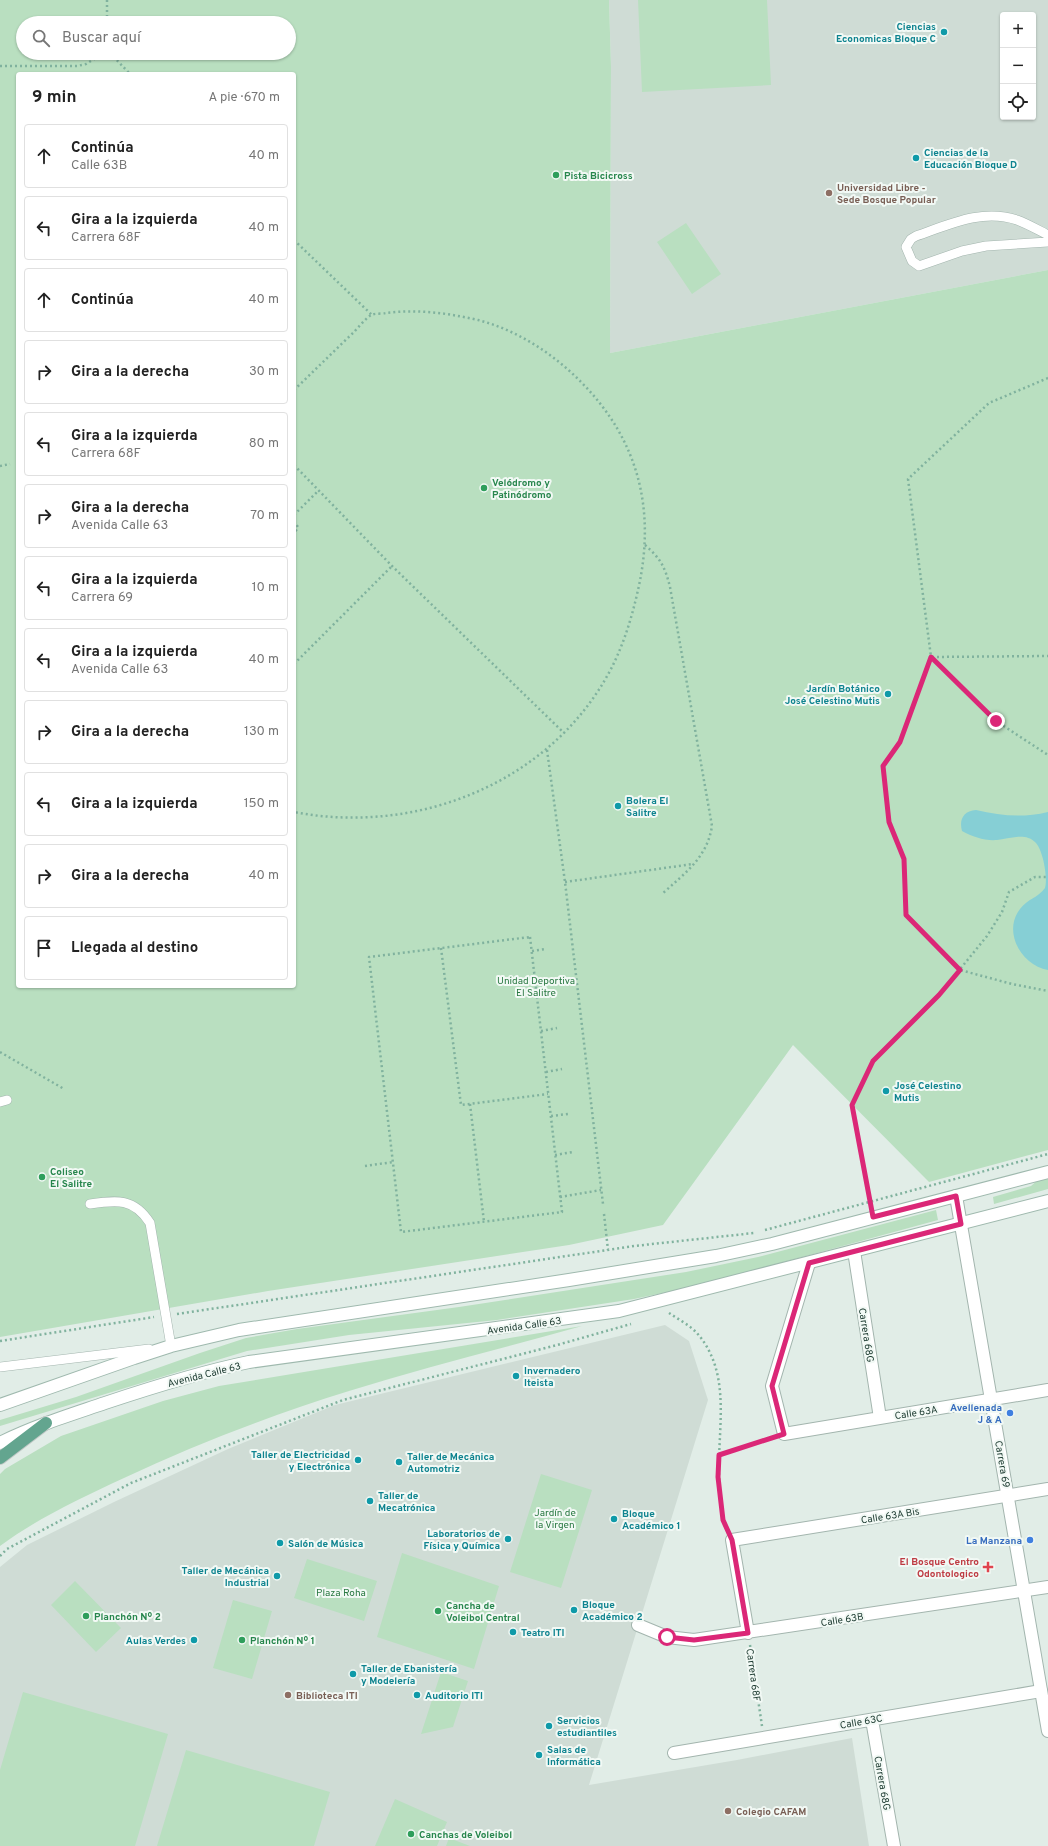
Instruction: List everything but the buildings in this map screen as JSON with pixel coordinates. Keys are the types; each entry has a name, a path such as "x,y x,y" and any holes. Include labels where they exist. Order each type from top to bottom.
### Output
{"main road":[{"path":"0,1458 46,1423"}],"street":[{"path":"0,1405 103,1368 171,1346 239,1330 716,1256 772,1244 1048,1172"},
{"name":"Carrera 69","path":"956,1196 1008,1496 1044,1690 1048,1732"},
{"name":"Avenida Calle 63","path":"0,1443 46,1423 172,1380 221,1368 257,1361 597,1315 643,1306 1048,1201"},
{"name":"Carrera 68G","path":"854,1251 880,1418"},
{"path":"784,1434 772,1386 809,1263"},
{"name":"Calle 63A","path":"784,1434 1048,1390"},
{"name":"Calle 63A Bis","path":"732,1540 1048,1489"},
{"path":"732,1540 748,1633"},
{"name":"Calle 63B","path":"638,1625 667,1637 694,1640 748,1633 1048,1586"},
{"name":"Calle 63C","path":"674,1753 1044,1690"},
{"name":"Carrera 68G","path":"872,1720 894,1846"}],"lane":[{"path":"1048,235 1017,220 994,216 980,216 964,219 916,236 911,239 906,247 912,262 919,266 972,248 1002,244 1048,242"},
{"path":"0,1368 171,1346 152,1230 146,1216 133,1206 119,1201 90,1204"}],"path":[{"path":"107,0 107,16"},
{"path":"0,66 78,66 86,64 93,60"},
{"path":"117,60 128,72"},
{"path":"296,242 372,315"},
{"path":"296,388 372,315 406,310 450,313 487,322 517,335 545,351 572,373 599,400 620,432 633,461 643,497 645,545 643,566 628,630 612,667 591,700 564,733 547,750 518,771 481,791 454,802 422,811 385,817 340,818 296,812"},
{"path":"1048,378 989,403 908,479 931,657 900,742 883,766 889,822 904,859 906,915 960,970 1012,984 1048,991"},
{"path":"0,466 10,464"},
{"path":"296,468 392,566 564,733"},
{"path":"296,513 318,491"},
{"path":"645,545 658,556 665,569 670,587 710,806 712,826 710,840 704,851 694,864 662,894"},
{"path":"296,662 392,566"},
{"path":"931,657 1048,656"},
{"path":"931,657 996,721 1048,755"},
{"path":"547,750 565,882 603,1204"},
{"path":"565,882 694,864"},
{"path":"873,1217 852,1105 873,1061 939,995 960,970 987,936 1002,912 1009,892 1036,877 1048,877"},
{"path":"530,938 562,1212 401,1232 369,957 441,948 530,938"},
{"path":"441,948 461,1105 548,1094"},
{"path":"532,951 546,949"},
{"path":"536,991 552,990"},
{"path":"541,1030 557,1028"},
{"path":"0,1052 64,1089"},
{"path":"546,1072 562,1069"},
{"path":"470,1104 484,1222"},
{"path":"551,1116 568,1114"},
{"path":"555,1155 573,1152"},
{"path":"0,1341 608,1250 758,1232 1048,1154"},
{"path":"365,1166 393,1162"},
{"path":"560,1197 601,1190"},
{"path":"604,1214 608,1250"},
{"path":"662,1315 677,1310"},
{"path":"669,1312 696,1332 711,1354 718,1374 721,1395 718,1477 723,1520 732,1540"},
{"path":"0,1556 7,1549 131,1483 343,1400 557,1345 632,1323"},
{"path":"719,1455 784,1434"},
{"name":"Carrera 68F","path":"748,1633 763,1738"}],"shaded area":[{"name":"Universidad Libre - Sede Bosque Popular","path":"609,0 1048,0 1048,270 610,353 611,66"},
{"path":"665,1325 689,1341 708,1400 589,1785 737,1760 852,1738 869,1846 0,1846 0,1567 27,1545 114,1502 228,1449 335,1405"}],"green space":[{"name":"Unidad Deportiva El Salitre","path":"0,0 609,0 611,66 610,353 1048,270 1048,1150 929,1182 793,1045 663,1225 569,1245 268,1291 0,1337"},
{"path":"638,0 767,0 771,85 642,92"},
{"path":"686,223 721,274 692,294 657,242"},
{"path":"1048,1176 1048,1189 994,1204 993,1197 1031,1186 1039,1179"},
{"path":"936,1210 938,1220 700,1285 634,1299 497,1320 349,1335 247,1351 0,1426 0,1420 76,1397 246,1338 297,1329 459,1307 686,1272 758,1257"},
{"path":"582,1326 378,1382 320,1400 235,1431 151,1465 76,1501 29,1526 0,1546 0,1474 5,1469 61,1436 163,1401 219,1386"},
{"name":"Jardín de la Virgen","path":"541,1474 592,1490 561,1588 510,1572"},
{"path":"402,1553 499,1586 474,1669 377,1637"},
{"name":"Plaza Roha","path":"307,1559 377,1581 364,1621 294,1598"},
{"name":"Planchón Nº 2","path":"75,1581 121,1628 96,1652 51,1605"},
{"name":"Planchón Nº 1","path":"233,1600 272,1611 252,1679 213,1668"},
{"path":"441,1672 468,1681 453,1727 421,1734"},
{"path":"23,1692 168,1734 135,1846 0,1846 0,1770"},
{"path":"186,1750 330,1792 314,1846 157,1846"},
{"name":"Canchas de Voleibol","path":"395,1799 447,1822 437,1846 375,1846"},
{"path":"449,1838 470,1846 446,1846"}],"water":[{"path":"976,810 1012,816 1048,812 1048,970 1030,962 1023,955 1014,937 1013,928 1015,918 1020,909 1045,888 1045,871 1038,846 1027,837 988,840 975,837 962,831 961,823 965,814"}],"place":[{"name":"Ciencias Economicas Bloque C","path":"944,32"},
{"name":"Ciencias de la Educación Bloque D","path":"916,158"},
{"name":"Pista Bicicross","path":"556,175"},
{"name":"Universidad Libre - Sede Bosque Popular","path":"829,193"},
{"name":"Velódromo y Patinódromo","path":"484,488"},
{"name":"Jardín Botánico José Celestino Mutis","path":"888,694"},
{"name":"Bolera El Salitre","path":"618,806"},
{"name":"José Celestino Mutis","path":"886,1091"},
{"name":"Coliseo El Salitre","path":"42,1177"},
{"name":"Invernadero Iteista","path":"516,1376"},
{"name":"Avellenada J & A","path":"1010,1413"},
{"name":"Taller de Electricidad y Electrónica","path":"358,1460"},
{"name":"Taller de Mecánica Automotriz","path":"399,1462"},
{"name":"Taller de Mecatrónica","path":"370,1501"},
{"name":"Bloque Académico 1","path":"614,1519"},
{"name":"Laboratorios de Física y Química","path":"508,1539"},
{"name":"La Manzana","path":"1030,1540"},
{"name":"Salón de Música","path":"280,1543"},
{"name":"El Bosque Centro Odontologico","path":"988,1567"},
{"name":"Taller de Mecánica Industrial","path":"277,1576"},
{"name":"Bloque Académico 2","path":"574,1610"},
{"name":"Cancha de Voleibol Central","path":"438,1611"},
{"name":"Planchón Nº 2","path":"86,1616"},
{"name":"Teatro ITI","path":"513,1632"},
{"name":"Aulas Verdes","path":"194,1640"},
{"name":"Planchón Nº 1","path":"242,1640"},
{"name":"Taller de Ebanistería y Modelería","path":"353,1674"},
{"name":"Biblioteca ITI","path":"288,1695"},
{"name":"Auditorio ITI","path":"417,1695"},
{"name":"Servicios estudiantiles","path":"549,1726"},
{"name":"Salas de Informática","path":"539,1755"},
{"name":"Colegio CAFAM","path":"728,1811"},
{"name":"Canchas de Voleibol","path":"411,1834"}],"route":[{"path":"667,1637 694,1640 748,1633 732,1540 723,1520 718,1477 719,1455 784,1434 772,1386 804,1275 809,1263 961,1224 956,1196 873,1217 852,1105 873,1061 939,995 960,970 906,915 904,859 889,822 883,766 900,742 931,657 996,721"}]}
